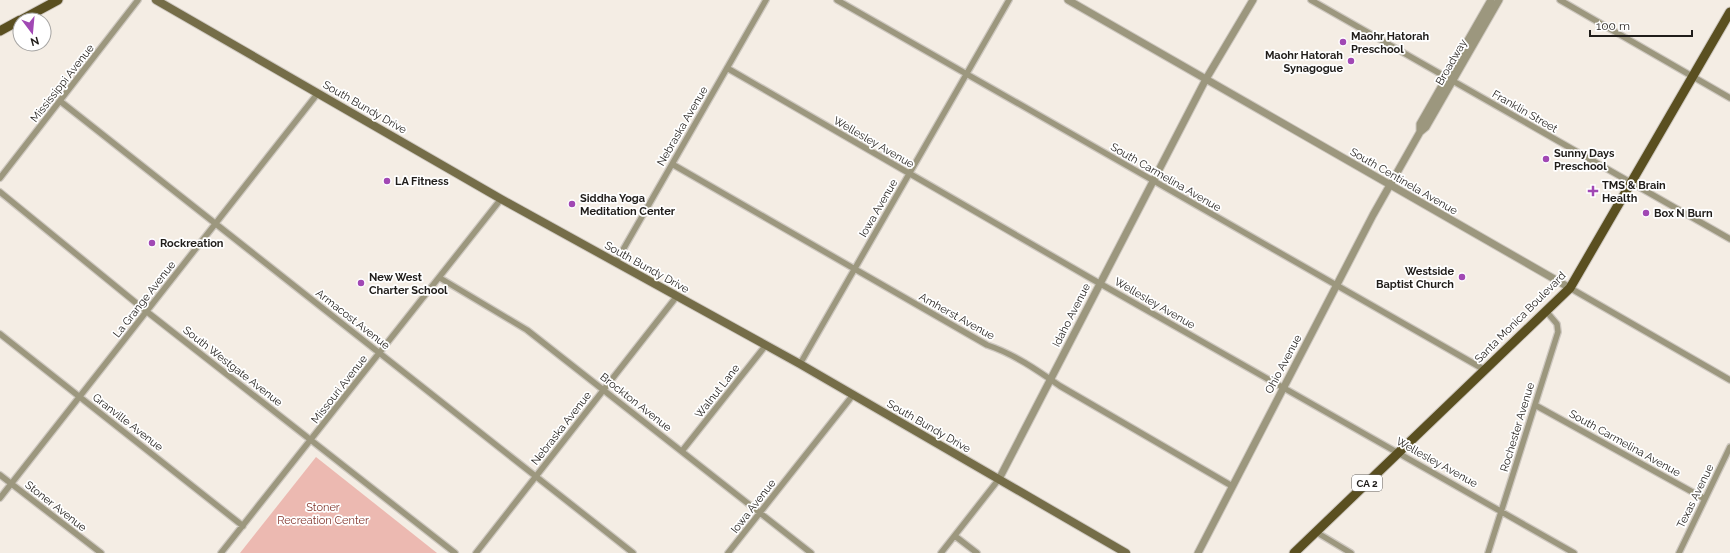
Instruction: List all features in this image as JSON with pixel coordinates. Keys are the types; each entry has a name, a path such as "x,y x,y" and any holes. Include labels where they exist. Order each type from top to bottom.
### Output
{"main road":[{"path":"35,12 58,0"},
{"name":"South Bundy Drive","path":"156,0 501,199 766,344 1126,553"},
{"name":"Santa Monica Boulevard","path":"1294,553 1570,288 1730,12"},
{"path":"0,31 12,24"}],"street":[{"name":"Mississippi Avenue","path":"0,178 138,0"},
{"name":"Nebraska Avenue","path":"616,262 766,0"},
{"name":"South Carmelina Avenue","path":"837,0 1484,370"},
{"name":"Iowa Avenue","path":"800,364 910,174 1008,0"},
{"name":"South Centinela Avenue","path":"1068,0 1389,186 1730,380"},
{"name":"Idaho Avenue","path":"941,553 998,479 1206,79 1253,0"},
{"name":"Franklin Street","path":"1311,0 1730,239"},
{"name":"Broadway","path":"1450,80 1491,0"},
{"name":"Broadway","path":"1389,186 1420,132 1420,124 1450,80 1499,0"},
{"path":"1560,0 1730,98"},
{"name":"Wellesley Avenue","path":"727,68 1100,284 1399,452 1574,553"},
{"name":"La Grange Avenue","path":"0,498 318,93"},
{"name":"Armacost Avenue","path":"60,101 632,553"},
{"name":"Amherst Avenue","path":"672,164 854,270 987,345 1000,350 1035,369 1232,486"},
{"name":"Ohio Avenue","path":"1198,553 1389,186"},
{"name":"South Westgate Avenue","path":"0,192 146,312 455,553"},
{"name":"Missouri Avenue","path":"221,553 501,199"},
{"name":"Brockton Avenue","path":"440,278 527,330 811,553"},
{"name":"Nebraska Avenue","path":"476,553 677,296"},
{"name":"Rochester Avenue","path":"1488,553 1558,332 1557,324 1546,311"},
{"name":"Granville Avenue","path":"0,334 243,526"},
{"name":"Walnut Lane","path":"682,451 766,344"},
{"name":"Iowa Avenue","path":"728,553 853,395"},
{"name":"South Carmelina Avenue","path":"1535,405 1704,499"},
{"name":"Texas Avenue","path":"1679,553 1730,447"},
{"name":"Stoner Avenue","path":"0,475 100,553"},
{"path":"1316,532 1352,553"},
{"path":"954,536 977,553"}],"green space":[{"name":"Stoner Recreation Center","path":"316,457 437,553 240,553"}],"place":[{"name":"Maohr Hatorah Preschool","path":"1343,42"},
{"name":"Maohr Hatorah Synagogue","path":"1351,61"},
{"name":"Sunny Days Preschool","path":"1546,159"},
{"name":"LA Fitness","path":"387,181"},
{"name":"TMS & Brain Health","path":"1593,191"},
{"name":"Siddha Yoga Meditation Center","path":"572,204"},
{"name":"Box N Burn","path":"1646,213"},
{"name":"Rockreation","path":"152,243"},
{"name":"Westside Baptist Church","path":"1462,277"},
{"name":"New West Charter School","path":"361,283"}]}
